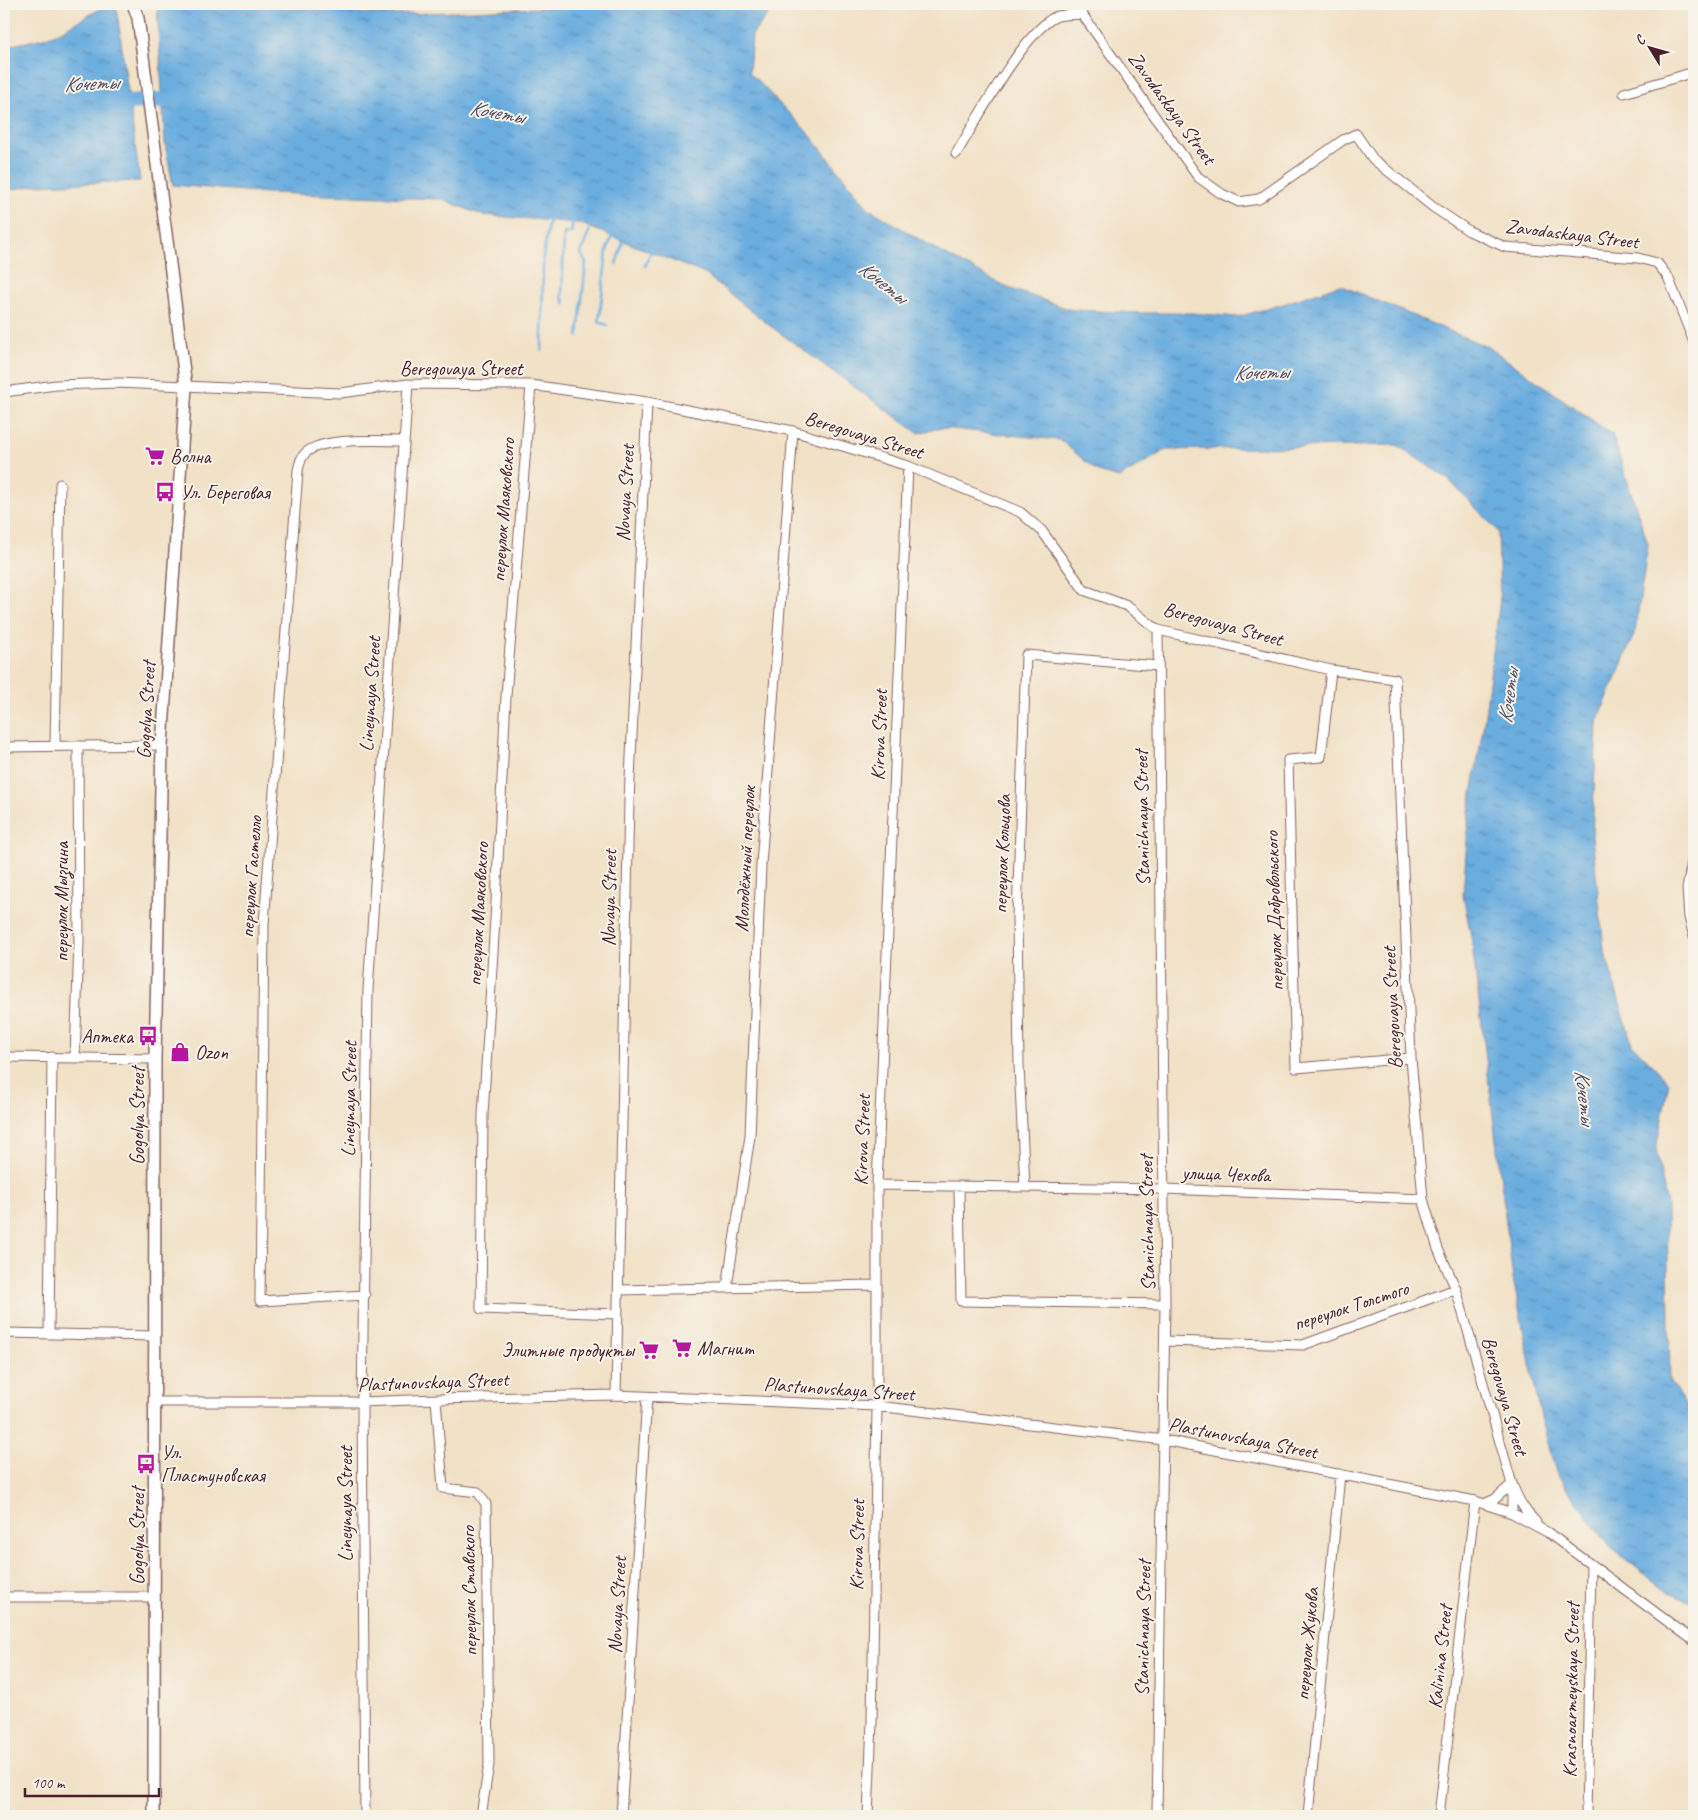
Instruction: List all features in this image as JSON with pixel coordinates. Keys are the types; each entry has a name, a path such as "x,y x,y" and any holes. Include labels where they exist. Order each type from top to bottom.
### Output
{"street":[{"name":"Gogolya Street","path":"134,4 138,18 186,387 162,745 155,1059 156,1597 154,1816"},
{"name":"Zavodaskaya Street","path":"956,154 1012,65 1041,26 1057,16 1082,14 1198,177 1222,194 1239,202 1259,199 1343,140 1356,134 1373,159 1433,208 1469,231 1506,247 1638,258 1657,263 1668,277 1694,342"},
{"path":"1624,93 1694,72"},
{"name":"Beregovaya Street","path":"4,392 56,385 102,384 340,393 408,384 530,385 647,402 793,431 908,466 1020,512 1042,531 1084,590 1128,606 1158,630 1331,670 1395,679 1411,1058 1423,1199 1438,1250 1456,1289 1512,1484 1512,1512"},
{"name":"Lineynaya Street","path":"365,1816 362,1402 368,990 408,384"},
{"name":"переулок Маяковского","path":"530,385 506,696 483,1115 481,1309 618,1314"},
{"name":"Novaya Street","path":"616,1395 629,802 647,402"},
{"name":"Молодёжный переулок","path":"727,1288 750,1136 761,864 793,431"},
{"name":"переулок Гастелло","path":"365,1295 260,1301 264,924 298,471 304,454 320,444 352,441 403,441"},
{"name":"Kirova Street","path":"868,1816 872,1722 877,1185 908,466"},
{"path":"55,746 60,484"},
{"name":"Stanichnaya Street","path":"1156,1816 1165,1304 1158,630"},
{"name":"переулок Кольцова","path":"1025,1187 1018,1066 1017,916 1026,655 1158,666"},
{"name":"переулок Добровольского","path":"1331,670 1321,757 1288,760 1296,1068 1411,1058"},
{"path":"4,746 162,745"},
{"name":"переулок Мызгина","path":"75,1058 79,942 78,746"},
{"path":"1694,851 1687,889 1689,917 1694,937"},
{"path":"4,1057 155,1059"},
{"path":"49,1334 52,1057"},
{"name":"улица Чехова","path":"877,1185 959,1188 1164,1189 1423,1199"},
{"path":"959,1188 961,1302 1165,1304"},
{"path":"618,1290 876,1285"},
{"name":"переулок Толстого","path":"1164,1341 1302,1345 1456,1289"},
{"path":"4,1333 155,1336"},
{"name":"Plastunovskaya Street","path":"156,1402 362,1402 616,1395 876,1406 1164,1440 1475,1501 1512,1512"},
{"name":"Novaya Street","path":"621,1816 647,1397"},
{"name":"переулок Ставского","path":"436,1399 443,1488 478,1492 486,1504 489,1764 481,1816"},
{"name":"переулок Жукова","path":"1308,1816 1340,1474"},
{"path":"1484,1504 1495,1499 1512,1484 1528,1514 1547,1532"},
{"name":"Kalinina Street","path":"1439,1816 1475,1501"},
{"path":"1512,1512 1547,1532 1694,1641"},
{"name":"Krasnoarmeyskaya Street","path":"1586,1816 1591,1564"},
{"path":"4,1597 156,1597"}],"water":[{"path":"109,4 116,4 140,181 36,185 4,191 4,47 52,36"},
{"path":"157,4 244,4 388,15 558,7 564,4 780,4 768,14 752,35 749,72 810,135 868,208 942,253 1008,288 1072,310 1191,313 1237,317 1340,285 1490,348 1612,434 1648,544 1635,632 1597,723 1592,836 1604,949 1632,1044 1669,1082 1656,1149 1667,1205 1670,1381 1694,1417 1694,1603 1669,1593 1610,1547 1556,1473 1541,1417 1513,1279 1471,936 1463,895 1469,812 1484,722 1500,599 1498,531 1448,479 1397,445 1166,450 1119,478 1098,472 1060,440 942,428 918,433 769,325 705,274 579,223 482,215 441,199 268,193 173,185 165,144"}],"waterway":[{"name":"Кочеты","path":"107,103 185,99"},
{"path":"542,351 543,257 549,218"},
{"path":"565,305 562,298 564,233 571,233 573,220"},
{"path":"578,336 586,263 581,254 591,226"},
{"path":"607,325 599,322 607,250 612,235"},
{"path":"616,264 624,239"},
{"path":"645,266 651,251"}],"place":[{"name":"Волна","path":"155,456"},
{"name":"Ул. Береговая","path":"165,492"},
{"name":"Аптека","path":"148,1036"},
{"name":"Ozon","path":"180,1052"},
{"name":"Магнит","path":"682,1348"},
{"name":"Элитные продукты","path":"649,1350"},
{"name":"Ул. Пластуновская","path":"146,1464"}]}
